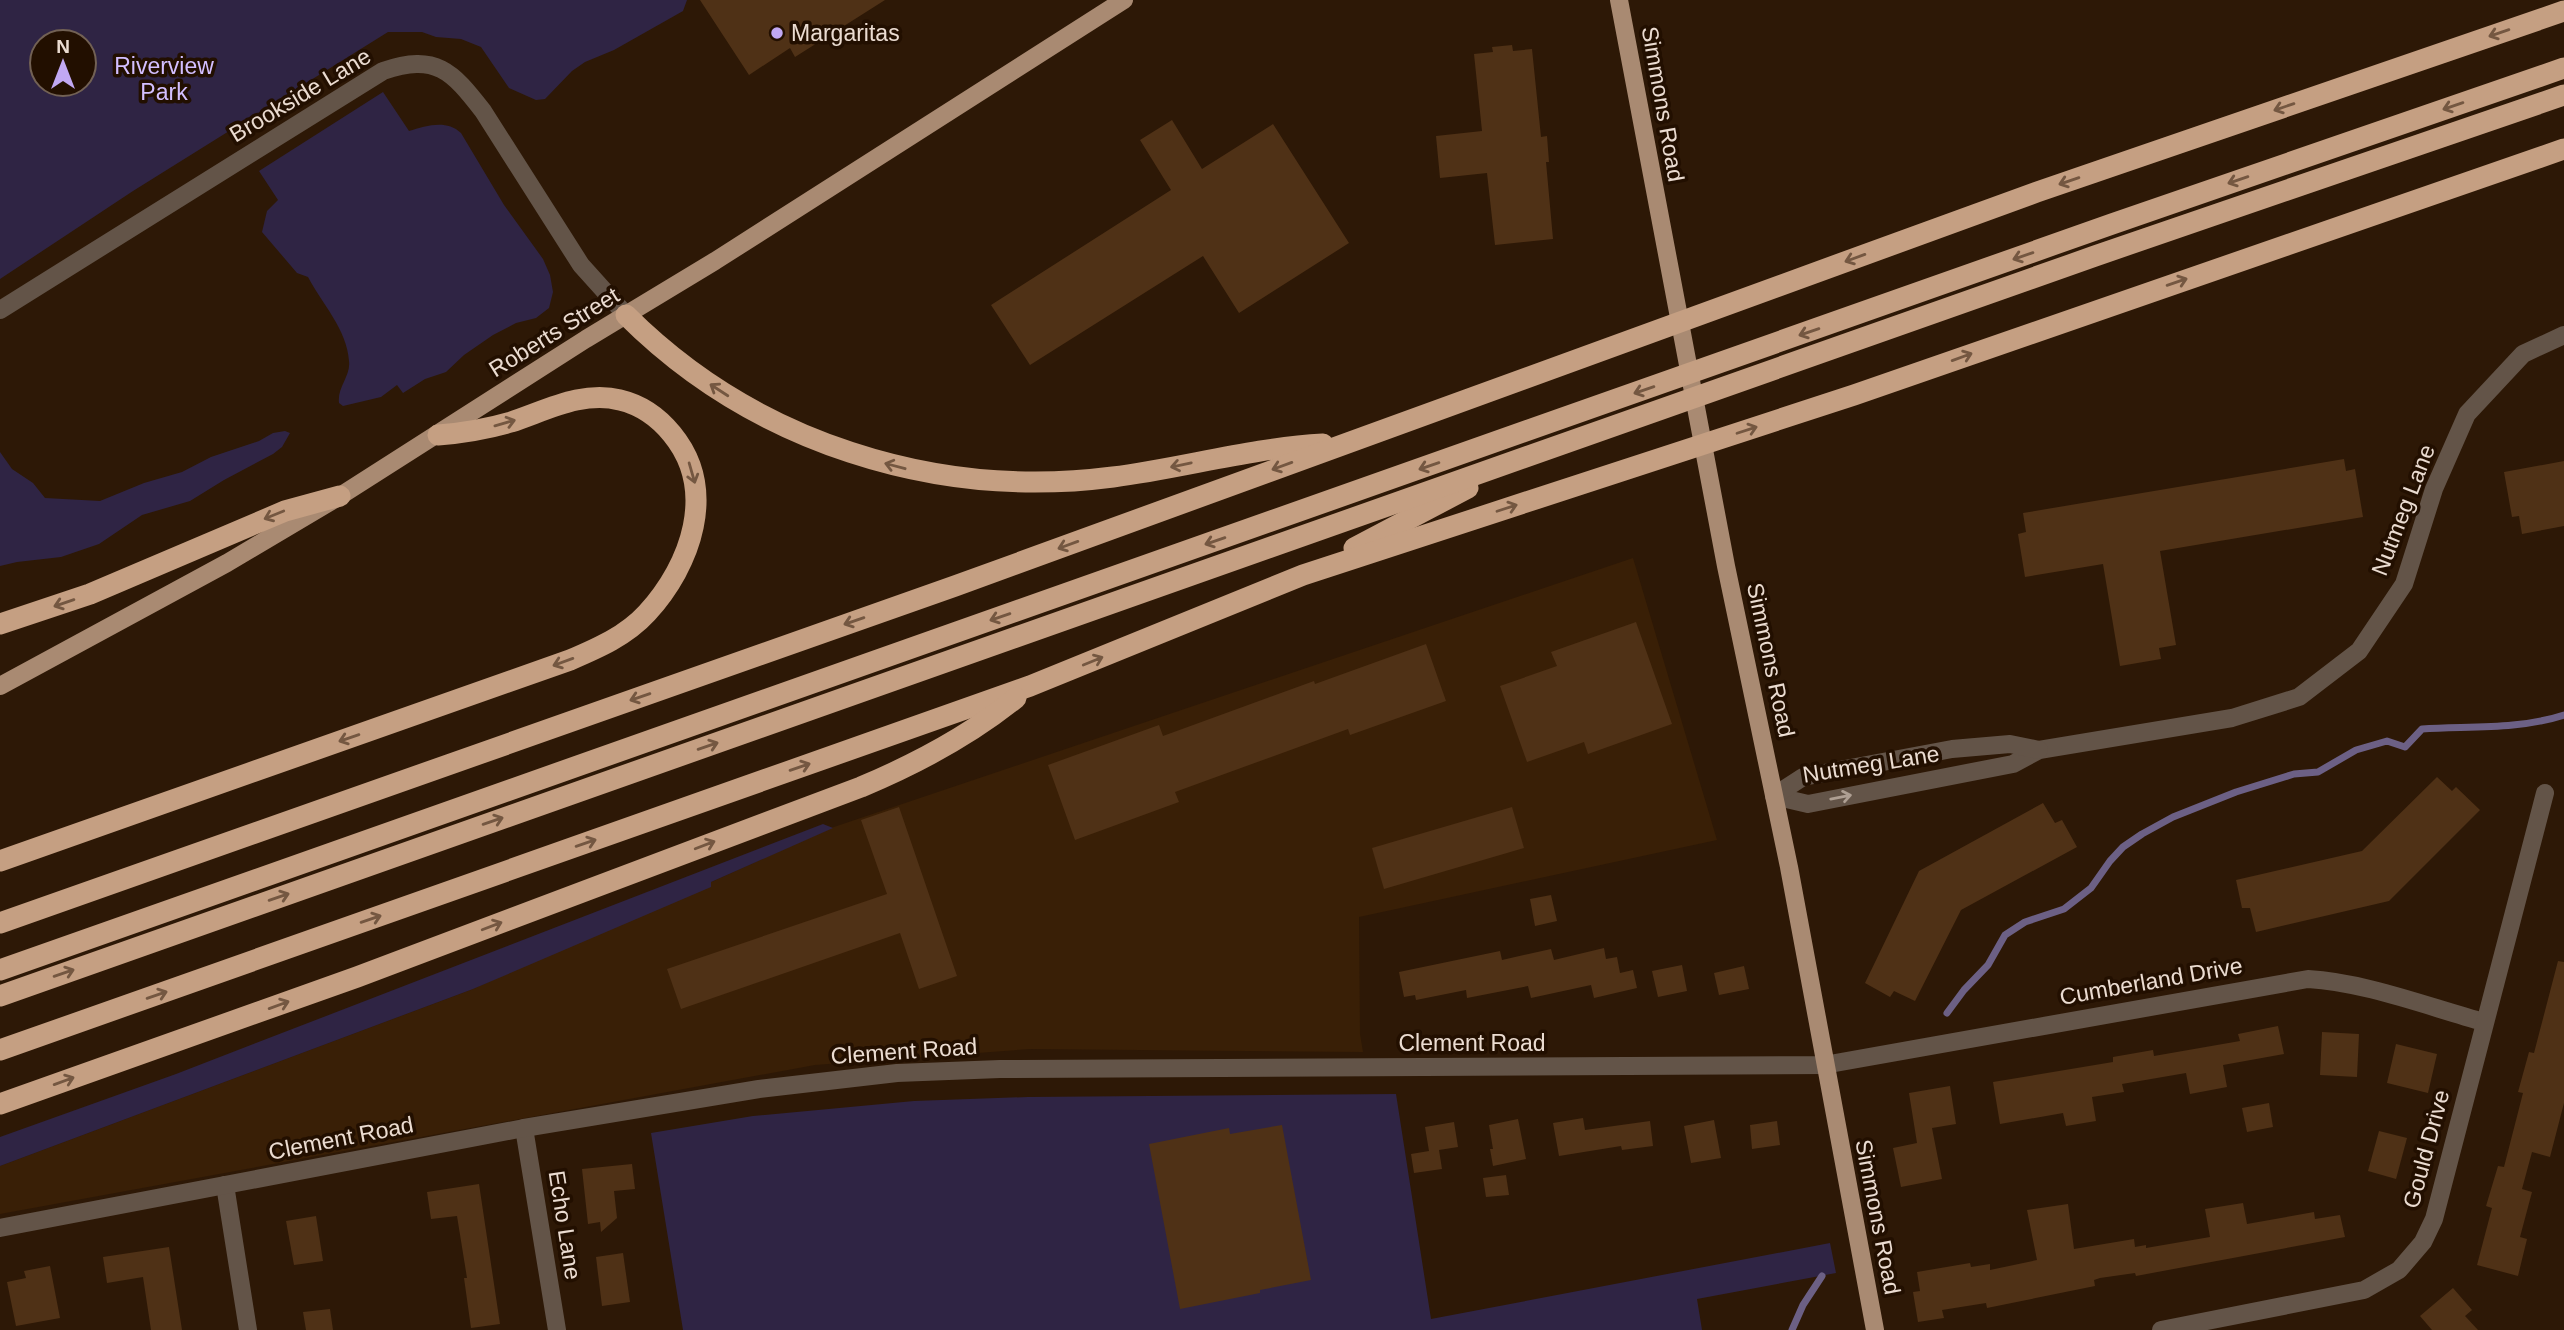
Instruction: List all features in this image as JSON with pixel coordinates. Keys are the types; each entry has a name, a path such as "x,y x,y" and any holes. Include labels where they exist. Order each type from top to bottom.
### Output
{"highway":[{"path":"0,923 942,590 2049,188 2564,11"},
{"path":"0,971 2017,258 2564,68"},
{"path":"0,996 2106,252 2564,95"},
{"path":"0,1050 1030,686 1303,575 1854,395 2564,149"},
{"path":"626,315 694,373 759,412 800,432 862,456 908,470 944,477 1021,483 1071,481 1140,473 1263,449 1346,443"},
{"path":"0,861 570,660 604,646 629,630 658,601 687,551 697,503 687,457 674,437 656,418 624,401 592,398 559,405 490,428 438,435"},
{"path":"1303,575 1467,489 1502,465"},
{"path":"0,624 90,594 285,511 340,496"},
{"path":"0,1104 401,961 861,787 953,742 997,713 1030,686"}],"main road":[{"name":"Roberts Street","path":"0,686 227,563 340,496 738,247 1124,0"},
{"name":"Simmons Road","path":"1619,0 1875,1330"}],"street":[{"name":"Brookside Lane","path":"0,310 383,71 401,65 419,64 436,67 453,75 465,88 483,111 581,265 626,315"},
{"name":"Nutmeg Lane","path":"1774,796 1808,804 2013,764 2039,750 2232,718 2299,697 2359,651 2404,584 2434,489 2467,414 2523,354 2564,335"},
{"name":"Nutmeg Lane","path":"1774,796 1803,777 1952,749 2010,744 2039,750"},
{"path":"1990,746 1990,768"},
{"name":"Gould Drive","path":"2161,1330 2251,1322 2364,1290 2399,1270 2423,1242 2434,1219 2544,793"},
{"name":"Cumberland Drive","path":"1824,1065 2308,979 2328,980 2362,988 2484,1022"},
{"name":"Clement Road","path":"0,1227 524,1128 759,1089 897,1073 1000,1069 1824,1065"},
{"name":"Echo Lane","path":"524,1128 557,1330"},
{"path":"225,1185 248,1330"}],"shaded area":[{"path":"1633,558 1717,840 1359,917 1360,1034 1363,1052 1030,1049 815,1065 0,1214 0,1166 473,989 831,828"}],"green space":[{"name":"Riverview Park","path":"0,0 687,0 683,11 614,50 585,62 572,71 545,99 536,100 509,88 481,47 461,39 436,37 422,32 388,32 133,191 0,279"},
{"path":"383,92 409,131 442,125 461,133 504,205 543,259 553,292 549,308 536,318 516,323 493,335 464,355 446,372 425,379 403,393 397,385 381,397 343,406 339,403 339,397 349,366 344,338 308,277 297,273 262,232 267,211 278,200 259,171"},
{"path":"273,433 290,433 282,447 273,454 190,501 142,515 99,544 61,557 0,566 0,452 12,469 33,483 45,498 100,501 144,483 182,472 211,457 259,441"},
{"path":"823,824 833,828 711,882 711,887 473,989 0,1166 0,1137 176,1074"},
{"path":"1396,1094 1431,1319 1830,1243 1836,1273 1697,1299 1702,1330 683,1330 651,1133 753,1116 914,1101 1028,1097"}],"building":[{"name":"Margaritas","path":"700,0 885,0 795,57 790,48 749,75"},
{"path":"1512,45 1513,51 1532,49 1541,137 1547,136 1549,162 1546,162 1553,239 1495,245 1487,173 1440,178 1436,136 1482,131 1474,54 1493,52 1492,47"},
{"path":"1172,120 1202,169 1273,124 1349,243 1239,313 1203,256 1030,365 991,305 1171,190 1140,140"},
{"path":"2344,459 2346,471 2355,469 2363,517 2160,551 2176,645 2159,648 2161,659 2120,666 2103,564 2025,577 2018,534 2026,532 2023,513"},
{"path":"2564,461 2564,526 2522,534 2519,516 2512,517 2504,472"},
{"path":"1636,622 1672,724 1588,754 1584,742 1527,762 1500,686 1557,666 1551,652"},
{"path":"1426,644 1446,701 1350,735 1348,729 1175,792 1179,802 1075,840 1048,765 1159,725 1163,736"},
{"path":"2437,777 2452,791 2456,787 2480,810 2389,901 2256,932 2250,908 2242,908 2236,880 2362,851"},
{"path":"2043,803 2055,823 2062,820 2077,847 1961,910 1915,1001 1894,991 1890,997 1865,983 1919,871"},
{"path":"899,807 957,976 919,989 900,933 681,1009 667,969 887,894 861,820"},
{"path":"1512,807 1524,848 1384,889 1372,848"},
{"path":"1551,895 1557,921 1535,926 1530,899"},
{"path":"1604,948 1606,959 1617,957 1620,973 1633,970 1637,988 1594,998 1591,985 1531,998 1528,986 1467,998 1466,990 1416,1000 1415,995 1404,997 1399,972 1500,951 1502,960 1551,949 1554,960"},
{"path":"2558,961 2564,962 2564,1103 2550,1157 2532,1152 2522,1189 2532,1192 2520,1237 2527,1239 2518,1276 2477,1265 2492,1208 2486,1206 2498,1166 2504,1167 2523,1093 2518,1092 2529,1052 2534,1053"},
{"path":"1682,965 1687,991 1658,997 1652,971"},
{"path":"1744,966 1749,989 1719,995 1714,973"},
{"path":"2278,1026 2284,1054 2223,1065 2227,1087 2190,1094 2186,1073 2122,1084 2124,1092 2092,1097 2096,1121 2066,1126 2063,1113 2000,1124 1993,1082 2113,1062 2113,1057 2153,1050 2154,1056 2240,1041 2238,1034"},
{"path":"2322,1032 2359,1034 2357,1077 2320,1075"},
{"path":"2396,1044 2437,1054 2428,1093 2387,1083"},
{"path":"1950,1086 1956,1124 1932,1128 1942,1179 1901,1187 1893,1148 1917,1143 1909,1093"},
{"path":"2269,1103 2273,1127 2247,1132 2242,1108"},
{"path":"1583,1118 1585,1130 1650,1121 1653,1146 1622,1150 1621,1146 1559,1156 1553,1123"},
{"path":"1518,1119 1526,1159 1493,1166 1489,1125"},
{"path":"1714,1120 1721,1158 1691,1163 1684,1126"},
{"path":"1777,1121 1780,1145 1752,1149 1750,1125"},
{"path":"1454,1122 1458,1147 1439,1150 1442,1169 1414,1173 1411,1154 1429,1151 1425,1127"},
{"path":"1282,1125 1311,1280 1180,1309 1149,1144 1229,1128 1230,1134"},
{"path":"2379,1131 2407,1138 2396,1179 2368,1171"},
{"path":"632,1164 635,1189 614,1191 617,1218 601,1232 600,1222 588,1224 582,1169"},
{"path":"1506,1175 1509,1195 1486,1197 1483,1178"},
{"path":"479,1184 500,1324 471,1328 464,1278 467,1278 457,1216 431,1219 427,1192"},
{"path":"2243,1203 2247,1224 2314,1212 2315,1219 2340,1215 2345,1237 2136,1276 2135,1273 2100,1278 2094,1280 2095,1286 1987,1308 1986,1303 1942,1310 1944,1318 1918,1322 1913,1292 1920,1291 1917,1272 1970,1263 1971,1267 1990,1264 1990,1270 2037,1260 2027,1210 2068,1204 2074,1249 2134,1239 2135,1247 2146,1245 2146,1248 2210,1237 2205,1209"},
{"path":"316,1216 323,1261 294,1265 286,1221"},
{"path":"169,1247 182,1330 151,1330 143,1277 107,1283 103,1257"},
{"path":"623,1253 630,1302 602,1306 596,1257"},
{"path":"50,1266 60,1318 16,1326 7,1282 26,1278 24,1271"},
{"path":"2453,1288 2472,1310 2465,1316 2478,1330 2432,1330 2420,1316"},
{"path":"330,1309 333,1330 306,1330 303,1312"}],"waterway":[{"path":"1947,1013 1988,965 2005,935 2025,922 2064,909 2091,888 2123,847 2173,817 2236,792 2294,774 2318,772 2356,750 2387,741 2405,747 2422,729 2512,725 2564,715"},
{"path":"1792,1330 1803,1305 1822,1276"}],"place":[{"name":"Margaritas","path":"777,33"}]}
